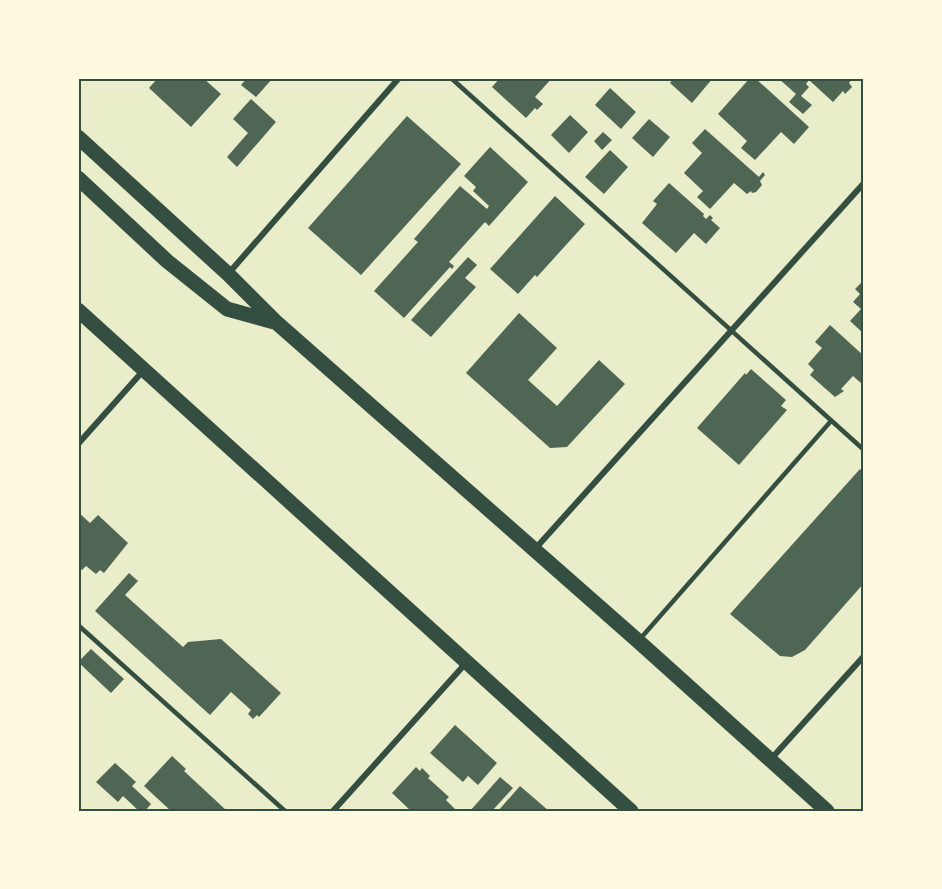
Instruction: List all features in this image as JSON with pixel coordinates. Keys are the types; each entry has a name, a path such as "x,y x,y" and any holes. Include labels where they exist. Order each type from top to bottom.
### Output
{"main road":[{"path":"78,137 228,274 277,323 827,811"},
{"path":"78,178 167,261 227,309 277,323"},
{"path":"78,310 631,811"}],"street":[{"path":"228,274 399,78"},
{"path":"534,550 864,183"},
{"path":"78,444 144,370"},
{"path":"771,759 864,657"},
{"path":"333,811 466,662"}],"lane":[{"path":"451,78 864,450"},
{"path":"638,642 831,421"},
{"path":"78,625 285,811"}],"building":[{"path":"158,78 203,78 221,94 191,127 149,88"},
{"path":"247,78 273,78 256,97 241,85"},
{"path":"500,78 552,78 535,97 543,104 537,110 535,108 526,118 492,87"},
{"path":"674,78 713,78 692,103 670,83"},
{"path":"750,78 755,78 809,127 794,144 781,132 755,160 741,148 747,141 718,114"},
{"path":"778,78 853,78 849,83 852,87 845,94 843,91 833,102 809,80 806,84 809,87 801,96 812,105 803,114 789,102 796,94"},
{"path":"610,88 636,112 621,129 595,105"},
{"path":"251,99 276,122 237,167 227,157 248,133 233,119"},
{"path":"570,115 588,132 569,153 551,135"},
{"path":"407,116 461,164 361,275 308,228"},
{"path":"649,119 670,137 653,157 632,138"},
{"path":"705,129 759,177 763,172 765,175 760,181 762,185 756,192 751,191 747,194 734,183 710,209 697,197 703,191 684,173 702,153 692,143"},
{"path":"603,132 612,140 602,150 594,141"},
{"path":"490,147 528,182 489,226 485,222 449,262 454,266 452,269 450,267 404,318 374,291 418,242 414,239 460,186 487,209 489,206 473,191 476,187 464,176"},
{"path":"610,150 628,167 604,194 585,177"},
{"path":"669,183 704,214 706,219 710,215 713,218 711,220 720,228 706,244 694,233 676,253 642,223 657,204 653,201"},
{"path":"555,196 585,224 537,277 535,275 518,294 490,269"},
{"path":"468,257 477,265 465,278 476,287 431,337 411,320"},
{"path":"864,280 864,334 850,321 861,309 853,302 860,294 855,289"},
{"path":"519,313 557,348 528,380 557,406 599,360 625,384 567,447 550,448 466,373"},
{"path":"830,325 864,356 864,382 862,384 853,376 841,389 844,391 835,397 810,375 814,370 808,364 822,348 815,342"},
{"path":"751,369 786,400 781,406 787,410 739,465 697,428"},
{"path":"860,469 864,473 864,583 805,650 792,657 780,656 730,614"},
{"path":"78,512 90,523 98,515 128,543 104,573 100,570 96,574 86,566 82,570 78,567"},
{"path":"129,573 138,581 125,595 183,647 188,642 221,639 281,693 259,717 257,715 253,719 248,714 251,710 231,692 210,715 95,611"},
{"path":"91,649 124,679 111,693 78,662"},
{"path":"455,725 497,763 478,785 468,776 463,782 430,753"},
{"path":"172,756 186,769 184,771 227,811 171,811 144,786"},
{"path":"115,763 136,782 132,786 151,804 145,811 139,811 123,796 118,802 96,782"},
{"path":"416,767 420,771 422,768 430,776 428,778 449,797 446,800 457,811 411,811 392,793"},
{"path":"500,777 513,788 492,811 470,811"},
{"path":"520,786 549,811 498,811"}]}
